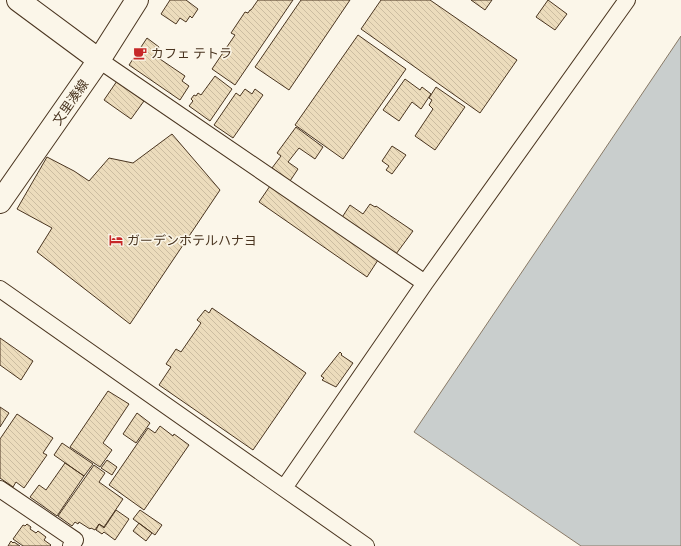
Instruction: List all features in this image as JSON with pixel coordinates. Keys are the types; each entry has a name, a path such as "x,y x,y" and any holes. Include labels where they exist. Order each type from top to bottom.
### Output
{"main road":[{"path":"18,0 99,60"},
{"name":"文里湊線","path":"0,202 99,60 137,0"}],"street":[{"path":"284,488 425,283 627,0"},
{"path":"99,60 425,283"},
{"path":"0,289 366,546"},
{"path":"0,488 75,540 71,546"}],"shaded area":[{"path":"681,36 681,546 581,546 414,432"}],"building":[{"path":"170,0 186,0 198,9 192,18 190,16 186,22 180,18 176,24 161,14"},
{"path":"258,0 293,0 235,85 212,69 235,35 231,33 245,12 248,13"},
{"path":"301,0 350,0 289,90 255,67"},
{"path":"381,0 430,0 517,60 480,113 361,29"},
{"path":"471,0 492,0 485,10"},
{"path":"548,0 567,14 555,30 536,17"},
{"path":"358,35 406,69 343,159 295,125"},
{"path":"147,38 159,47 154,55 185,76 182,81 189,86 180,100 129,65"},
{"path":"215,76 232,89 210,121 189,106 193,101 191,99 194,95 196,96 198,93 201,95"},
{"path":"405,79 420,90 422,87 431,94 421,109 412,102 399,121 383,110"},
{"path":"117,81 144,101 131,119 104,100"},
{"path":"436,87 465,107 435,150 415,136 433,109 429,105 432,100 429,98"},
{"path":"245,89 252,94 255,89 263,95 233,138 214,125 236,93 240,96"},
{"path":"296,127 323,147 315,159 299,148 288,162 298,169 290,181 272,168 281,156 277,153"},
{"name":"ガーデンホテルハナヨ","path":"172,134 220,190 130,324 37,252 52,228 17,209 47,157 74,171 89,181 109,158 133,163"},
{"path":"392,146 406,155 392,174 386,170 389,166 382,161"},
{"path":"270,186 378,260 367,277 259,202"},
{"path":"370,204 375,207 376,206 413,231 396,254 360,229 359,231 341,219 350,205 363,214"},
{"path":"212,308 306,373 253,450 159,385 171,367 166,364 176,349 181,352 201,323 197,320 205,310 209,313"},
{"path":"0,338 33,361 21,380 0,365"},
{"path":"340,352 342,354 341,355 353,363 336,387 322,380 324,378 321,376"},
{"path":"108,391 129,404 103,443 112,450 100,467 70,447"},
{"path":"0,407 9,413 0,427"},
{"path":"137,413 150,423 136,443 123,434"},
{"path":"17,414 53,438 43,453 47,455 24,488 16,482 13,487 0,478 0,439"},
{"path":"160,426 173,436 174,434 189,445 144,510 109,485 148,428 155,433"},
{"path":"62,443 93,464 84,476 54,455"},
{"path":"107,460 117,467 112,475 101,468"},
{"path":"65,463 84,476 57,516 30,497 39,485 46,490"},
{"path":"94,465 105,473 99,482 123,499 104,527 99,524 95,530 90,529 79,522 78,524 75,522 72,526 58,516"},
{"path":"116,510 129,519 115,540 104,532 102,534 96,530 99,524 104,528"},
{"path":"140,510 162,525 155,535 133,519"},
{"path":"139,523 152,533 146,541 133,531"},
{"path":"27,524 31,527 30,529 36,533 38,531 46,537 44,540 51,545 23,546 13,539 23,525 25,526"},
{"path":"11,541 13,543 14,542 20,546 8,546"}],"place":[{"name":"カフェ テトラ","path":"140,53"},
{"name":"ガーデンホテルハナヨ","path":"116,240"}]}
